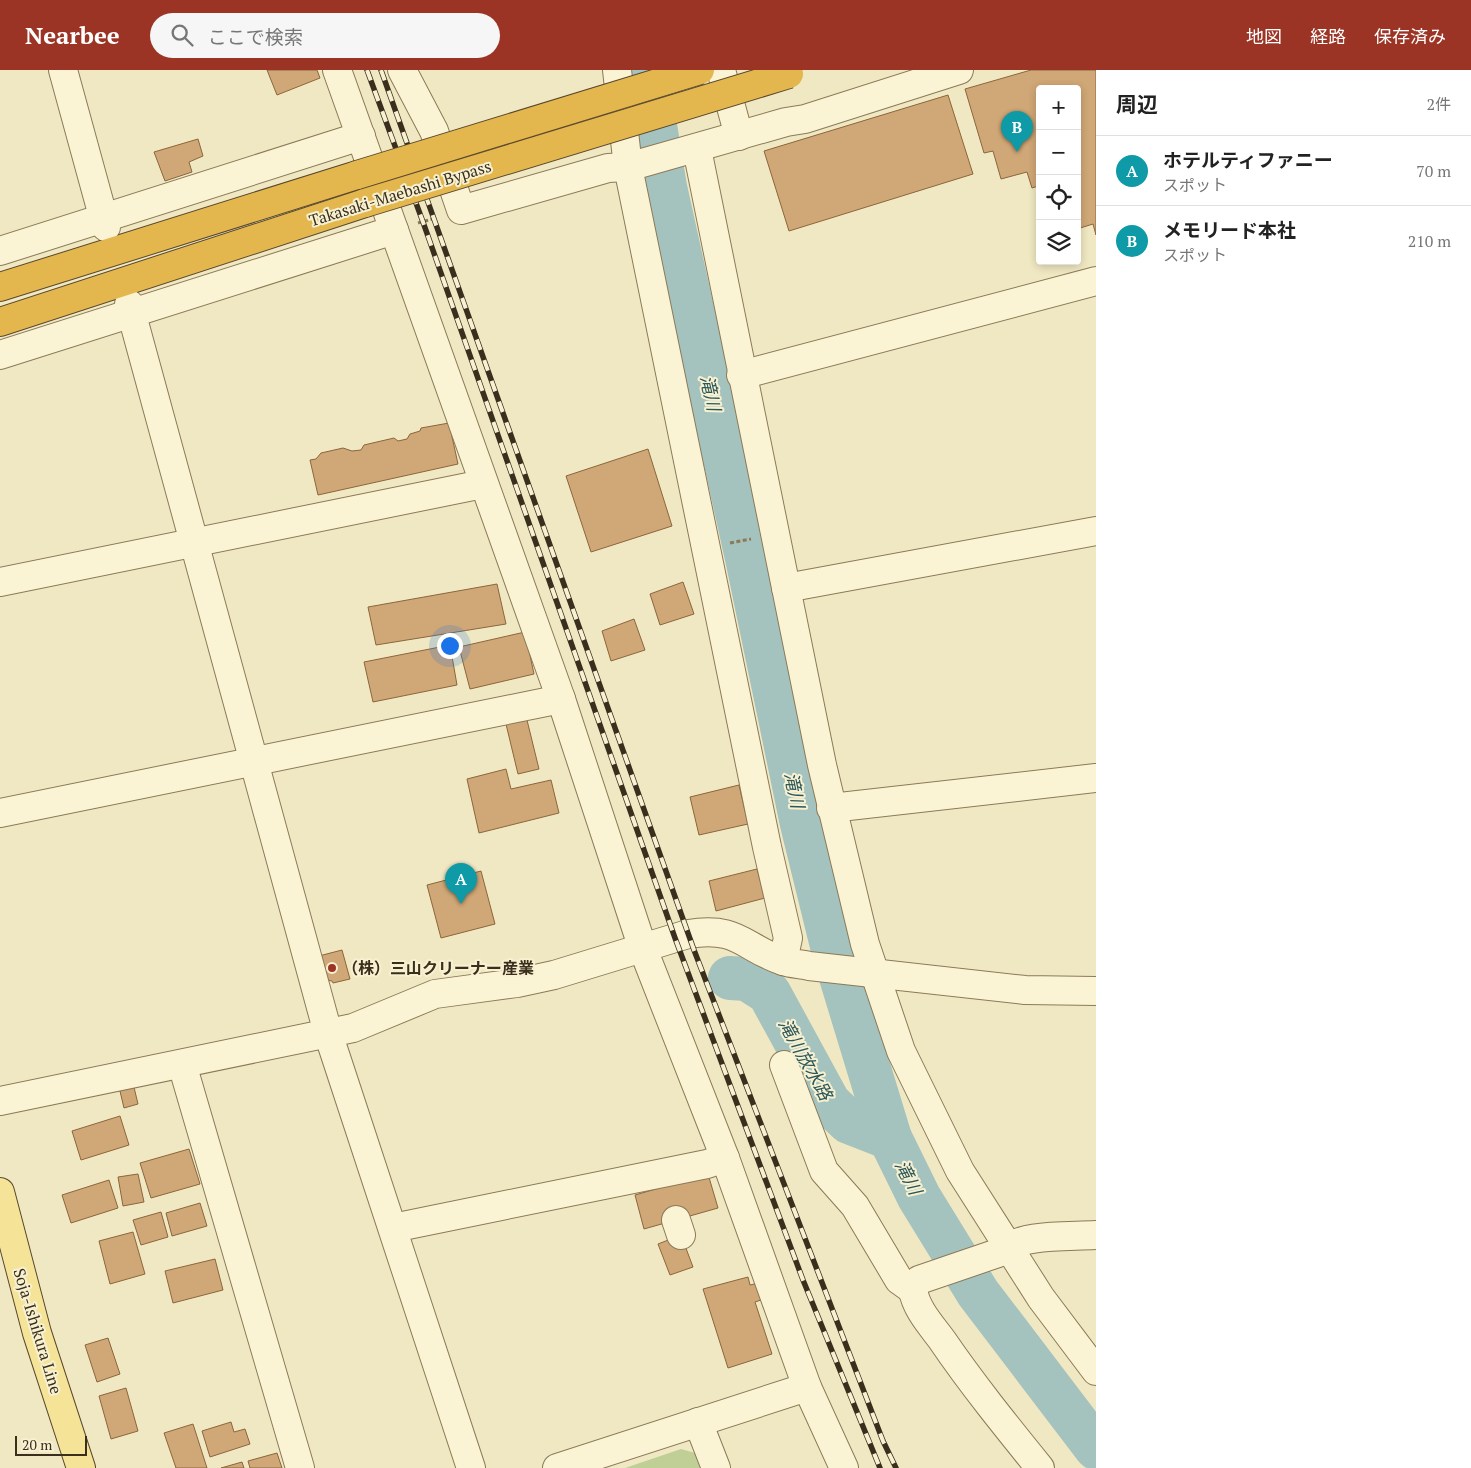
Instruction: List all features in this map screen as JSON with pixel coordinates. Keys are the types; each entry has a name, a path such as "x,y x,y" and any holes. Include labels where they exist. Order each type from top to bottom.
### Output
{"highway":[{"name":"Takasaki-Maebashi Bypass","path":"0,287 700,70"},
{"name":"Takasaki-Maebashi Bypass","path":"0,322 365,203 796,72"}],"main road":[{"name":"Soja-Ishikura Line","path":"0,1192 37,1333 81,1468"}],"street":[{"path":"64,70 105,222"},
{"path":"337,70 561,699 643,949 725,1158 807,1387 844,1468"},
{"path":"402,70 434,131 461,210 608,168 633,166 805,119 959,70"},
{"path":"617,70 633,166 761,818 788,938 783,961"},
{"path":"720,70 739,136"},
{"path":"0,251 105,222 361,136"},
{"path":"691,150 741,375 831,808 865,944 869,973 911,1074 960,1171 1003,1249 1096,1371"},
{"path":"0,355 131,309 394,230"},
{"path":"741,375 1096,281"},
{"path":"131,309 193,544 328,1033 471,1468"},
{"path":"0,582 483,484"},
{"path":"786,588 1096,531"},
{"path":"0,813 561,699"},
{"path":"831,808 1096,778"},
{"path":"0,1101 328,1033 369,1023 435,994 517,983 643,949 688,934 720,932 733,935 783,961 809,966 1025,990 1096,991"},
{"path":"182,1064 300,1468"},
{"path":"784,1065 824,1171 855,1206 900,1280 916,1285 1003,1249 1037,1240 1096,1235"},
{"path":"393,1228 707,1164 725,1158"},
{"path":"916,1285 918,1305 989,1406 1040,1468"},
{"path":"557,1468 807,1387"},
{"path":"698,1422 716,1468"}],"path":[{"path":"394,230 461,210"},
{"path":"723,544 758,537"}],"green space":[{"path":"681,1449 695,1453 701,1468 625,1468"}],"building":[{"path":"267,70 317,70 320,78 277,95"},
{"path":"1031,70 1096,70 1096,235 1093,224 1081,228 1081,85 1036,85 1036,187 1032,188 1027,172 1001,179 993,151 984,153 965,89"},
{"path":"948,95 973,174 789,231 764,151"},
{"path":"198,139 203,156 189,162 192,172 165,181 154,152"},
{"path":"449,423 458,464 318,495 310,460 316,459 321,453 343,448 352,451 361,450 364,445 394,438 398,441 407,439 410,434 420,431 421,428"},
{"path":"648,449 672,526 591,552 566,476"},
{"path":"683,582 694,614 660,625 650,594"},
{"path":"497,584 506,624 376,645 368,607"},
{"path":"634,619 645,650 611,661 602,631"},
{"path":"525,632 534,674 470,689 459,647"},
{"path":"450,645 457,685 373,702 364,662"},
{"path":"526,716 539,769 518,774 505,720"},
{"path":"506,769 511,789 551,780 559,813 479,833 467,779"},
{"path":"739,785 748,824 699,835 690,797"},
{"path":"757,869 765,898 716,911 709,881"},
{"path":"481,871 495,924 441,938 427,885"},
{"name":"（株）三山クリーナー産業","path":"342,950 350,979 333,983 332,981 321,979 315,957"},
{"path":"133,1083 138,1104 124,1108 119,1087"},
{"path":"120,1116 129,1145 81,1160 72,1131"},
{"path":"189,1149 200,1184 151,1198 140,1163"},
{"path":"138,1174 144,1202 123,1206 118,1177"},
{"path":"708,1174 718,1208 644,1229 635,1195"},
{"path":"109,1180 118,1208 71,1223 62,1195"},
{"path":"200,1203 207,1226 172,1236 166,1213"},
{"path":"161,1212 168,1237 141,1245 133,1220"},
{"path":"133,1232 145,1274 110,1284 99,1241"},
{"path":"681,1235 693,1267 670,1275 658,1244"},
{"path":"215,1259 223,1290 173,1303 165,1271"},
{"path":"748,1277 750,1285 763,1282 767,1298 755,1302 772,1354 728,1368 703,1289"},
{"path":"108,1338 120,1374 97,1382 85,1345"},
{"path":"126,1388 138,1431 111,1439 99,1396"},
{"path":"231,1422 234,1432 245,1429 250,1444 210,1457 202,1431"},
{"path":"193,1424 207,1468 176,1468 164,1433"},
{"path":"277,1453 282,1468 250,1468 248,1461"},
{"path":"242,1462 244,1468 221,1468"}],"waterway":[{"name":"滝川","path":"646,70 665,187 747,558 802,824 834,954 890,1138 919,1197 978,1293 1096,1448"},
{"name":"滝川放水路","path":"730,978 747,979 769,993 829,1103 849,1122 890,1138"}],"railway":[{"path":"367,70 423,222 675,938 803,1280 880,1468"},
{"path":"381,70 694,950 883,1441 896,1468"}],"place":[{"name":"メモリード本社","path":"1017,152"},
{"name":"ホテルティファニー","path":"461,904"},
{"name":"（株）三山クリーナー産業","path":"332,968"}]}
